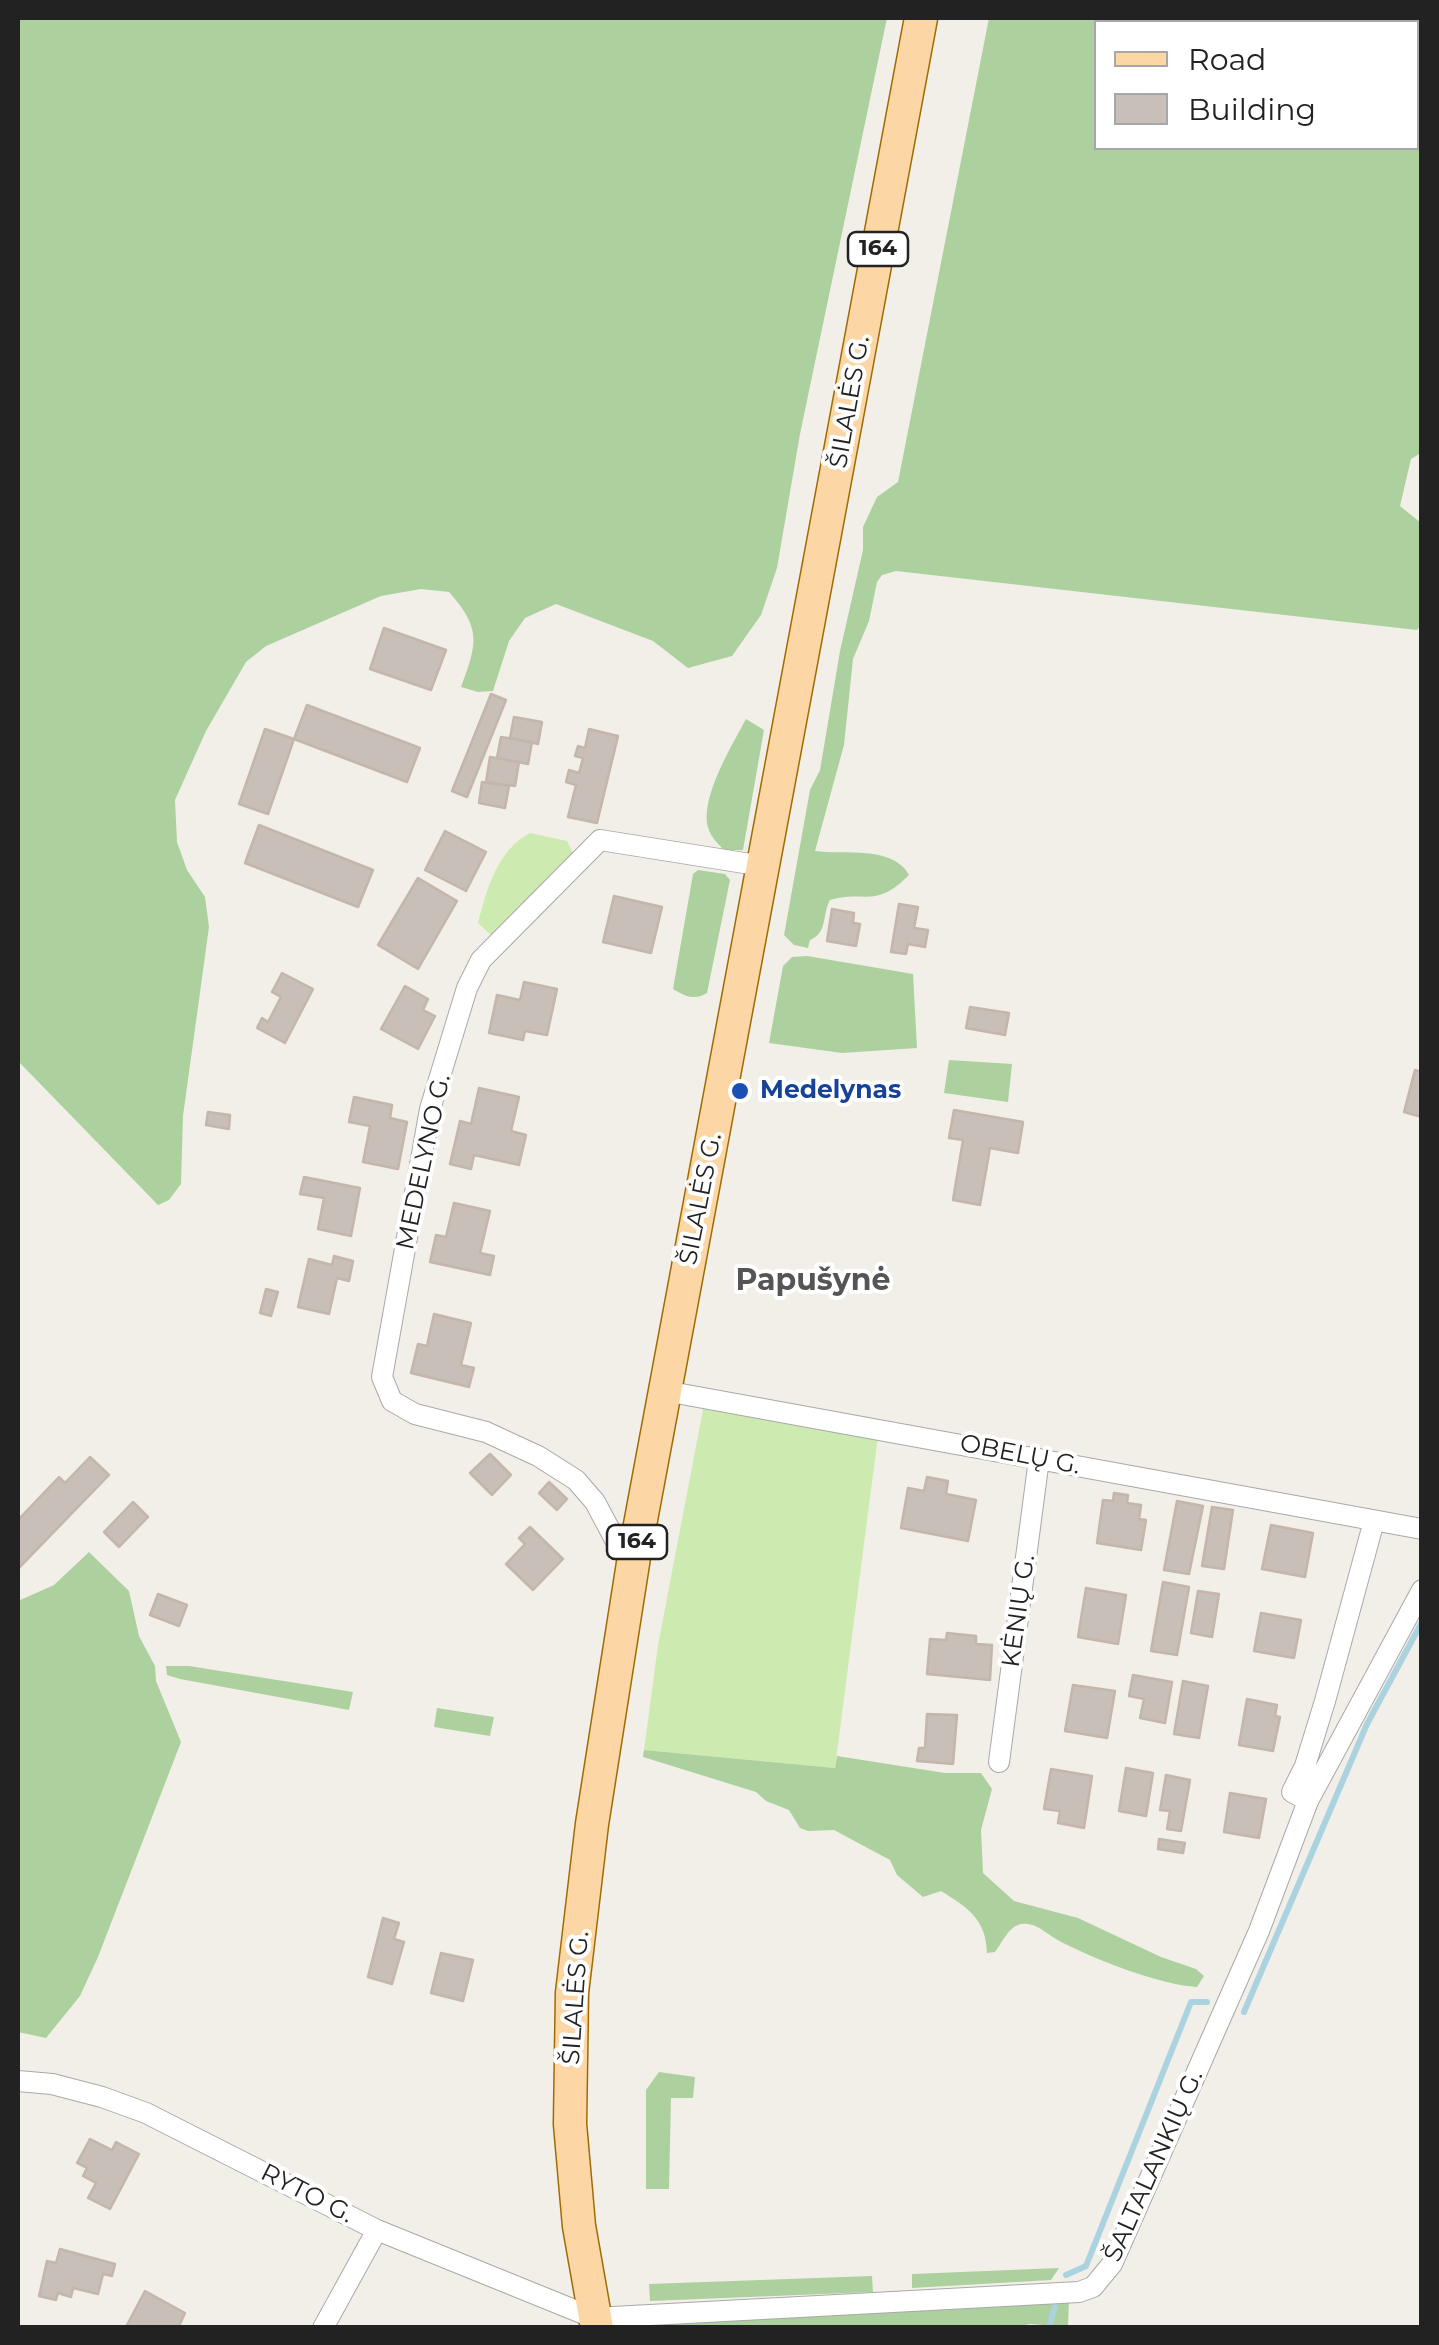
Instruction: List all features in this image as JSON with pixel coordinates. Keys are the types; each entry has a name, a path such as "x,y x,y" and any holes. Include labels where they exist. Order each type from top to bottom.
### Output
{"main road":[{"name":"ŠILALĖS G.","path":"596,2323 578,2226 570,2124 572,1994 592,1824 634,1557 921,18"}],"street":[{"name":"MEDELYNO G.","path":"634,1557 620,1549 595,1502 576,1480 538,1456 486,1432 416,1414 392,1401 382,1377 430,1110 468,988 481,960 600,840 763,866"},
{"name":"OBELŲ G.","path":"665,1391 1422,1529"},
{"name":"KĖNIŲ G.","path":"998,1762 1039,1459"},
{"path":"1308,1801 1292,1792 1305,1766 1325,1702 1374,1521"},
{"name":"ŠALTALANKIŲ G.","path":"596,2323 1079,2292 1093,2286 1112,2264 1259,1931 1308,1801 1422,1590"},
{"name":"RYTO G.","path":"18,2080 102,2096 146,2114 377,2230 596,2323"},
{"path":"324,2328 377,2230"}],"green space":[{"path":"18,18 887,18 800,434 777,568 761,615 732,656 688,668 653,641 556,604 525,618 509,641 493,691 478,692 461,687 473,648 467,616 449,592 421,589 381,596 266,646 246,662 206,731 175,800 177,842 187,870 205,897 209,927 183,1116 181,1184 169,1200 158,1205 18,1061"},
{"path":"989,18 1294,18 1094,20 1094,150 1419,150 1421,132 1421,453 1411,459 1400,506 1421,523 1421,625 1417,630 896,571 882,575 853,659 844,745 815,851 880,855 892,859 909,875 879,895 830,900 820,933 810,940 808,948 794,945 784,935 810,790 820,770 840,651 863,550 863,527 877,497 898,482"},
{"path":"746,719 764,730 743,850 724,850 709,831 709,798"},
{"path":"530,833 567,841 573,853 492,936 478,923 490,884 501,860"},
{"path":"698,870 725,874 730,880 707,993 694,997 673,989 693,874"},
{"path":"807,956 913,974 917,1048 842,1053 769,1043 783,966 792,957"},
{"path":"949,1060 1012,1064 1008,1102 944,1093"},
{"path":"705,1399 879,1428 835,1768 644,1750 658,1645"},
{"path":"89,1552 129,1591 139,1636 155,1666 156,1681 181,1742 98,1957 80,1996 46,2038 18,2032 18,1601 54,1585"},
{"path":"166,1666 189,1666 353,1692 349,1710 180,1679 167,1675"},
{"path":"437,1708 494,1717 490,1736 434,1727"},
{"path":"644,1750 835,1768 837,1756 945,1773 981,1773 992,1789 981,1830 983,1873 1014,1901 1078,1918 1196,1969 1204,1976 1197,1987 1145,1976 1087,1954 1026,1924 1013,1928 995,1952 987,1953 983,1931 967,1909 941,1891 923,1897 897,1875 890,1860 834,1830 800,1828 789,1810 766,1801 756,1792 643,1757"},
{"path":"659,2072 695,2077 693,2098 671,2098 669,2189 646,2189 646,2090"},
{"path":"1059,2268 1051,2280 912,2288 912,2274"},
{"path":"872,2276 873,2292 650,2301 649,2284"},
{"path":"1069,2299 1068,2327 1030,2324 1011,2328 651,2328 651,2325"}],"building":[{"path":"384,628 446,650 431,690 370,669"},
{"path":"491,694 506,700 467,797 452,791"},
{"path":"307,705 420,748 407,782 294,739"},
{"path":"514,717 542,722 538,744 510,738"},
{"path":"265,729 294,739 268,814 239,804"},
{"path":"589,729 618,736 597,823 568,817 576,785 566,782 569,770 579,773 583,758 575,756 578,746 585,748"},
{"path":"501,737 532,742 528,764 497,758"},
{"path":"490,757 519,762 515,786 486,782"},
{"path":"482,782 509,786 505,808 479,803"},
{"path":"259,825 373,870 358,907 245,863"},
{"path":"445,831 486,852 466,891 425,870"},
{"path":"418,878 457,901 418,969 378,945"},
{"path":"614,896 662,907 651,953 603,942"},
{"path":"899,904 918,907 914,928 928,930 925,947 908,944 906,954 891,952"},
{"path":"832,909 854,913 853,923 860,924 856,946 827,941"},
{"path":"282,973 313,989 285,1043 257,1028 262,1018 268,1022 281,997 272,992"},
{"path":"524,982 557,989 547,1035 525,1031 523,1040 489,1033 497,995 520,1000"},
{"path":"405,986 428,999 423,1010 435,1016 418,1049 381,1029"},
{"path":"970,1007 1009,1013 1005,1035 966,1028"},
{"path":"1415,1070 1422,1072 1422,1117 1404,1112"},
{"path":"479,1088 519,1097 511,1131 526,1135 519,1165 474,1155 471,1169 450,1164 460,1121 471,1124"},
{"path":"354,1097 392,1105 390,1118 407,1122 398,1169 363,1162 370,1126 349,1122"},
{"path":"954,1110 1023,1122 1018,1153 990,1148 980,1205 953,1200 963,1140 949,1138"},
{"path":"208,1112 230,1115 229,1129 206,1125"},
{"path":"304,1177 360,1188 351,1236 318,1229 324,1198 300,1194"},
{"path":"454,1203 490,1211 480,1253 494,1256 490,1275 430,1262 436,1235 446,1237"},
{"path":"334,1256 353,1261 349,1281 337,1278 329,1314 298,1307 309,1259 332,1265"},
{"path":"266,1289 278,1292 271,1316 260,1313"},
{"path":"434,1314 471,1323 461,1365 474,1368 469,1387 411,1373 418,1344 427,1346"},
{"path":"490,1454 511,1475 492,1495 470,1473"},
{"path":"90,1457 109,1475 18,1569 18,1520 59,1477 65,1483"},
{"path":"927,1477 948,1481 946,1494 976,1500 968,1541 901,1528 908,1488 924,1491"},
{"path":"549,1482 567,1499 557,1510 539,1493"},
{"path":"1114,1493 1128,1495 1127,1503 1141,1505 1139,1519 1146,1520 1141,1550 1097,1543 1103,1500 1113,1501"},
{"path":"1177,1501 1203,1506 1189,1574 1164,1570"},
{"path":"133,1502 148,1517 119,1547 104,1532"},
{"path":"1212,1507 1233,1510 1224,1569 1202,1566"},
{"path":"1271,1525 1313,1533 1305,1577 1262,1569"},
{"path":"530,1527 563,1559 533,1590 506,1564 525,1544 519,1538"},
{"path":"1163,1582 1189,1587 1177,1655 1151,1651"},
{"path":"1086,1588 1126,1595 1118,1644 1078,1637"},
{"path":"1198,1591 1219,1594 1212,1637 1191,1633"},
{"path":"158,1594 187,1605 179,1626 150,1615"},
{"path":"1261,1613 1301,1620 1294,1658 1254,1651"},
{"path":"947,1633 976,1636 976,1644 992,1645 990,1680 927,1674 930,1639 946,1640"},
{"path":"1133,1675 1172,1682 1165,1723 1140,1718 1144,1699 1129,1696"},
{"path":"1183,1681 1208,1686 1199,1738 1174,1734"},
{"path":"1073,1685 1115,1691 1107,1738 1065,1731"},
{"path":"1247,1699 1277,1705 1275,1716 1280,1717 1273,1751 1239,1745"},
{"path":"927,1714 957,1715 953,1764 917,1761 919,1748 925,1748"},
{"path":"1126,1768 1153,1773 1146,1816 1119,1811"},
{"path":"1051,1769 1092,1776 1084,1828 1058,1823 1060,1811 1044,1809"},
{"path":"1166,1775 1190,1780 1181,1831 1167,1829 1170,1811 1160,1810"},
{"path":"1230,1793 1266,1799 1259,1838 1224,1832"},
{"path":"1159,1839 1185,1843 1183,1853 1158,1849"},
{"path":"383,1918 399,1923 394,1939 404,1942 392,1984 368,1977"},
{"path":"441,1953 473,1960 463,2001 431,1993"},
{"path":"90,2139 112,2150 116,2142 139,2154 110,2209 88,2198 96,2183 83,2176 87,2168 77,2163"},
{"path":"60,2249 115,2264 112,2276 103,2274 98,2294 73,2288 71,2297 58,2293 56,2300 39,2296 47,2261 56,2263"},
{"path":"145,2291 185,2313 178,2328 127,2325"}],"waterway":[{"path":"1244,2012 1367,1724 1422,1622"},
{"path":"1066,2275 1086,2266 1191,2002 1207,2002"},
{"path":"1049,2328 1055,2306"}],"place":[{"name":"Medelynas","path":"740,1091"}],"district":[{"name":"Papušynė","path":"813,1281"}]}
